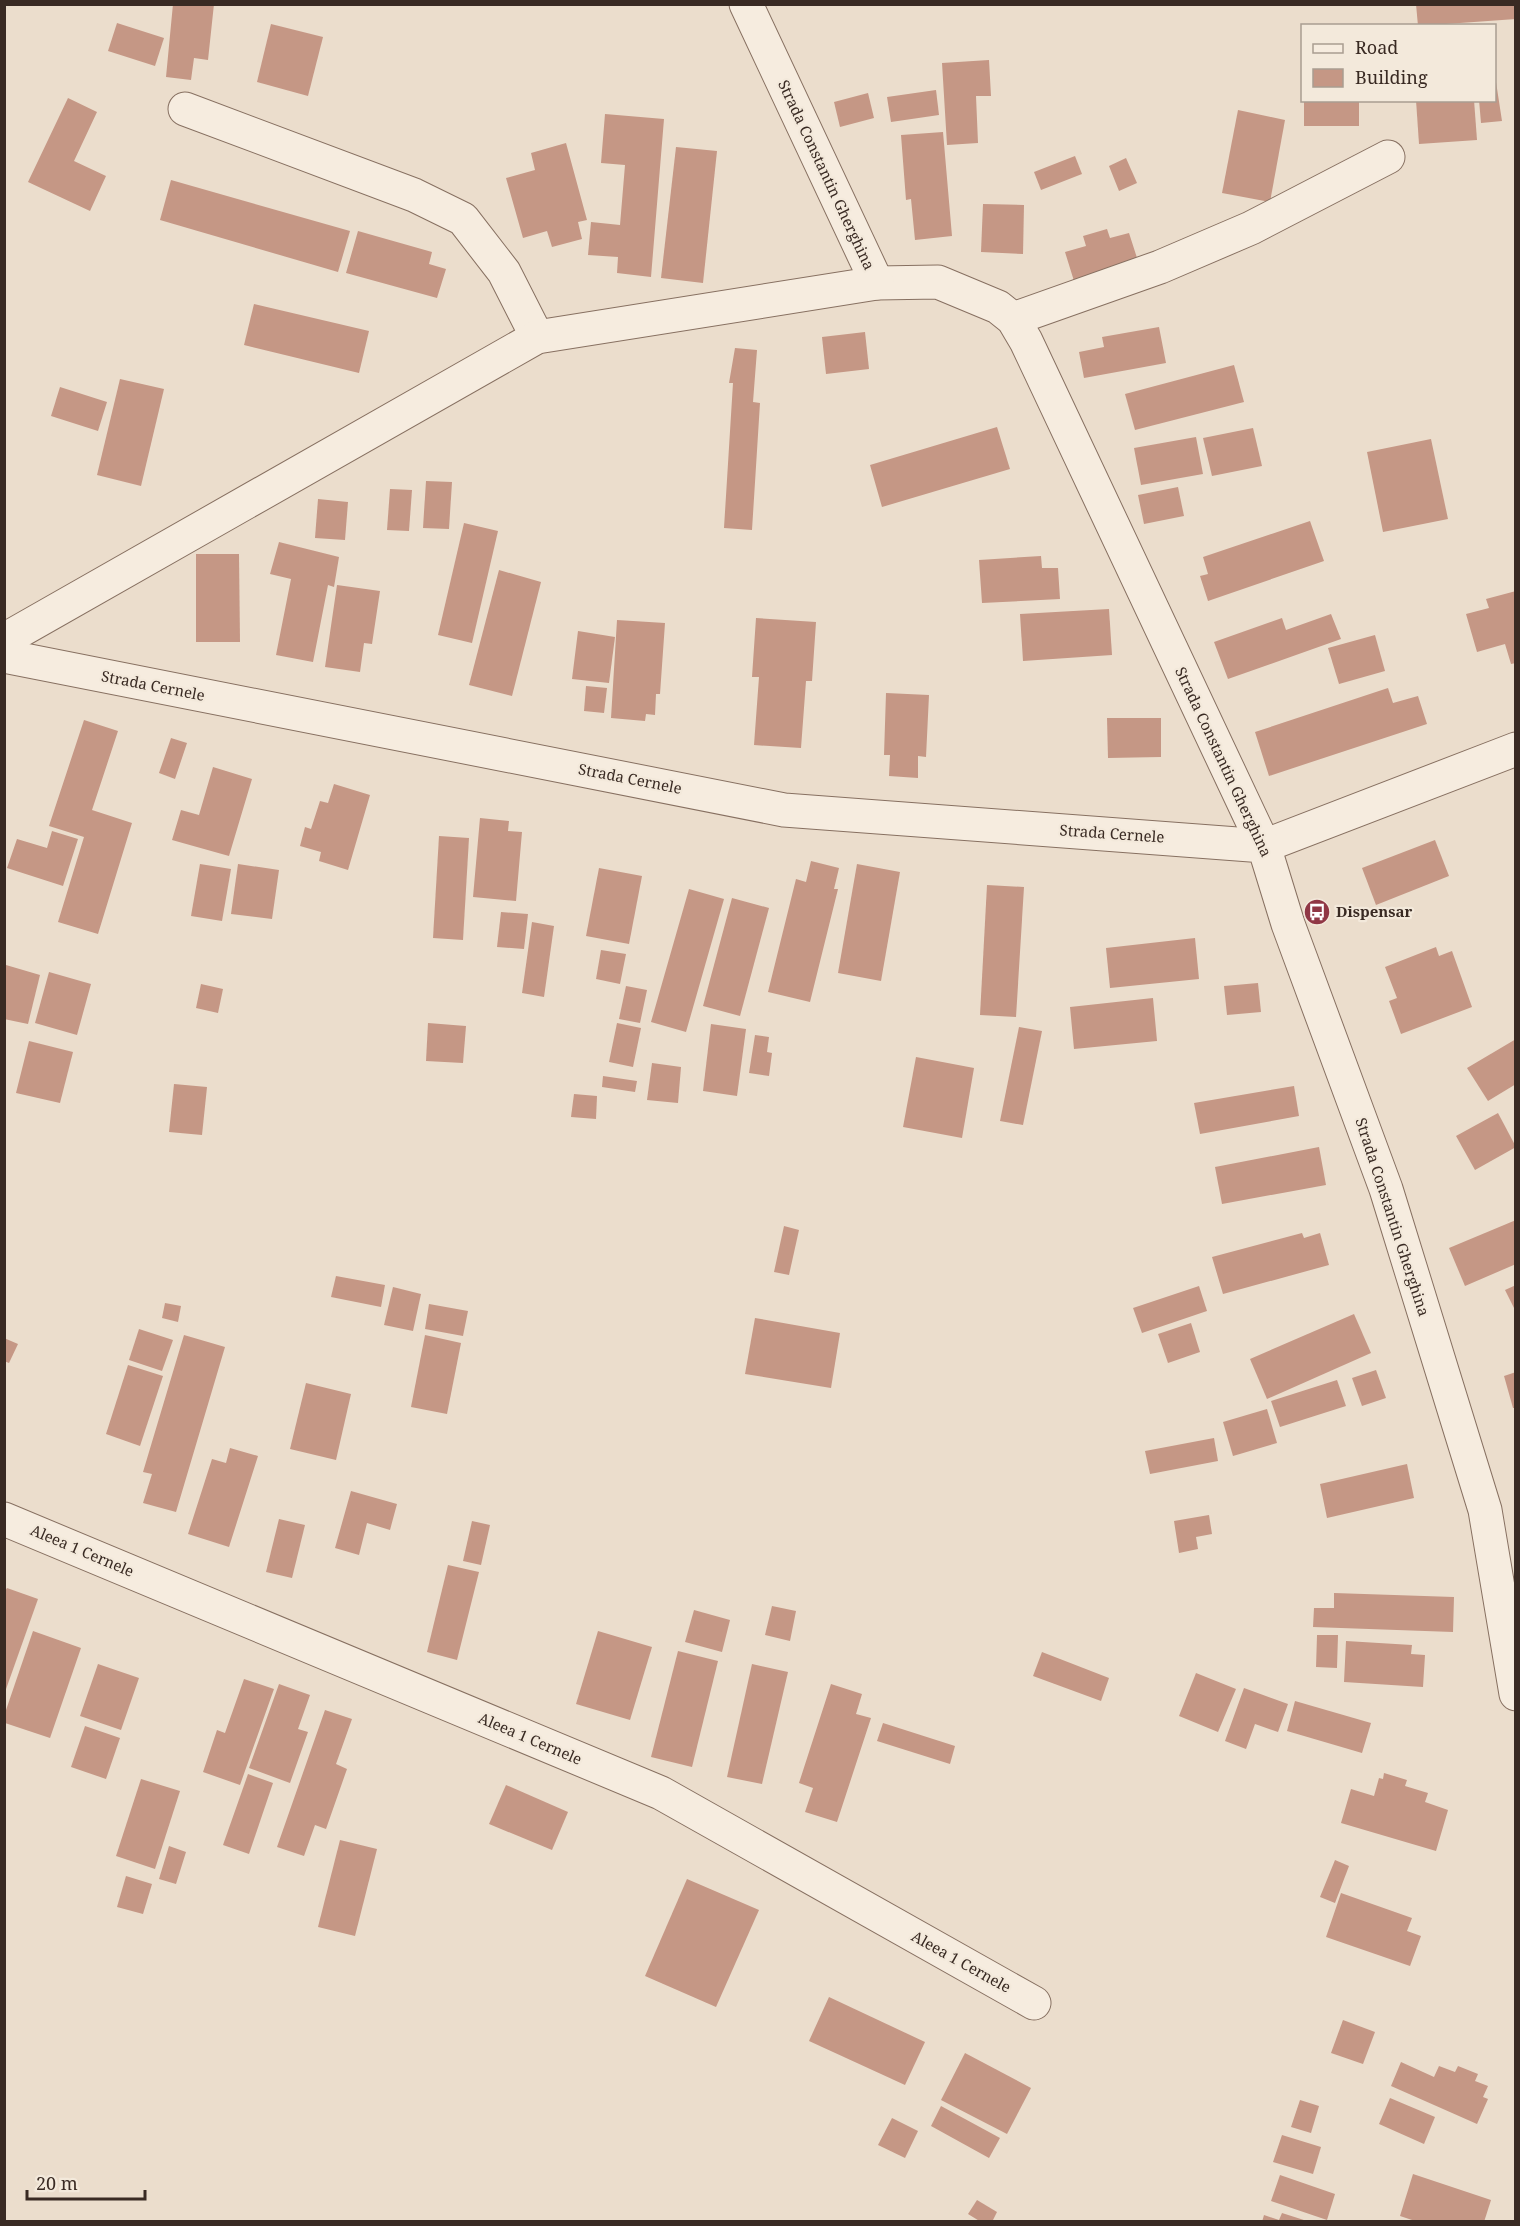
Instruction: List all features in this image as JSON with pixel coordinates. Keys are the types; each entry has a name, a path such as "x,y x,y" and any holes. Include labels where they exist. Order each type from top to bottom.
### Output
{"street":[{"name":"Strada Constantin Gherghina","path":"746,4 877,283 938,282 999,307 1013,319 1264,846 1288,924 1386,1189 1485,1510 1515,1694"},
{"path":"185,109 414,195 464,219 504,272 537,337"},
{"path":"1013,319 1160,267 1251,228 1388,157"},
{"path":"4,640 537,337 877,283"},
{"name":"Strada Cernele","path":"4,656 784,810 1264,846"},
{"path":"1264,846 1515,749"},
{"name":"Aleea 1 Cernele","path":"4,1519 661,1794 1034,2003"}],"building":[{"path":"173,4 214,4 208,60 194,58 191,80 166,77"},
{"path":"1416,4 1516,4 1516,19 1418,24"},
{"path":"117,23 164,38 155,66 108,51"},
{"path":"271,24 323,37 308,96 257,82"},
{"path":"989,60 991,96 976,96 978,143 947,145 942,63"},
{"path":"1496,82 1502,121 1481,123 1479,102 1496,102"},
{"path":"936,90 939,115 891,122 887,97"},
{"path":"868,93 874,118 840,127 834,102"},
{"path":"68,98 97,112 74,161 106,176 90,211 28,182"},
{"path":"1304,102 1359,102 1359,126 1304,126"},
{"path":"1416,102 1474,102 1477,140 1419,144"},
{"path":"1238,110 1285,120 1270,202 1222,193"},
{"path":"605,114 664,119 651,277 617,273 618,257 588,255 591,222 620,225 625,165 601,163"},
{"path":"943,132 952,236 915,240 911,199 906,200 901,135"},
{"path":"566,143 587,220 578,222 582,239 552,247 547,231 523,238 506,178 535,170 531,153"},
{"path":"676,147 717,151 703,283 661,278"},
{"path":"1075,156 1082,174 1041,190 1034,172"},
{"path":"1126,158 1137,183 1119,191 1109,166"},
{"path":"171,180 350,231 338,272 160,220"},
{"path":"983,204 1024,205 1023,254 981,252"},
{"path":"1107,229 1110,238 1129,233 1138,261 1074,281 1065,252 1086,246 1083,236"},
{"path":"358,231 432,252 429,264 446,269 437,298 346,273"},
{"path":"254,304 369,331 359,373 244,345"},
{"path":"1159,327 1166,363 1084,378 1079,352 1104,347 1102,337"},
{"path":"865,332 869,369 826,374 822,337"},
{"path":"735,348 757,350 753,402 760,403 752,530 724,528 733,383 729,383"},
{"path":"1234,365 1244,402 1135,430 1125,394"},
{"path":"120,379 164,389 141,486 97,475"},
{"path":"60,387 107,402 98,431 51,416"},
{"path":"997,427 1010,469 882,507 870,465"},
{"path":"1253,428 1262,466 1212,476 1203,438"},
{"path":"1196,437 1203,474 1141,485 1134,448"},
{"path":"1431,439 1448,519 1383,532 1367,452"},
{"path":"426,481 452,482 449,529 423,528"},
{"path":"1178,487 1184,516 1144,524 1138,495"},
{"path":"390,489 412,490 409,531 387,530"},
{"path":"318,499 348,502 345,540 315,538"},
{"path":"1310,521 1324,561 1208,601 1200,576 1208,574 1203,557"},
{"path":"464,523 498,531 472,643 438,635"},
{"path":"279,542 339,557 334,587 328,585 313,662 276,655 291,579 270,574"},
{"path":"196,554 239,554 240,642 196,642"},
{"path":"1041,556 1042,568 1058,568 1060,599 982,603 979,560"},
{"path":"499,570 541,582 512,696 469,685"},
{"path":"337,585 380,591 372,644 364,643 360,672 325,667"},
{"path":"1516,591 1516,663 1511,664 1505,644 1477,652 1466,614 1489,608 1486,599"},
{"path":"1109,609 1112,655 1023,661 1020,614"},
{"path":"1331,614 1341,639 1228,679 1214,642 1282,618 1286,630"},
{"path":"756,618 816,622 812,681 806,681 801,748 754,745 759,677 752,677"},
{"path":"617,620 665,623 660,694 656,694 655,715 646,714 645,721 611,718"},
{"path":"578,631 615,637 609,683 572,679"},
{"path":"1375,635 1385,671 1339,684 1328,648"},
{"path":"586,686 607,688 604,713 584,711"},
{"path":"1388,688 1393,703 1418,696 1427,724 1269,776 1255,732"},
{"path":"886,693 929,695 926,757 918,756 918,778 889,776 890,755 884,755"},
{"path":"1107,718 1161,718 1161,757 1108,758"},
{"path":"84,720 118,731 92,810 132,823 98,934 58,922 84,837 49,826"},
{"path":"171,738 187,743 175,779 159,773"},
{"path":"213,767 252,779 229,856 172,840 181,810 199,815"},
{"path":"334,784 370,795 348,870 319,861 321,852 300,846 305,827 311,829 320,801 328,803"},
{"path":"480,818 509,821 508,831 522,832 516,901 473,897"},
{"path":"52,831 78,839 63,886 7,868 17,839 47,848"},
{"path":"439,836 469,838 463,940 433,938"},
{"path":"1435,840 1449,876 1376,905 1362,868"},
{"path":"811,861 839,868 834,889 838,889 810,1002 768,992 796,879 806,882"},
{"path":"200,864 231,869 222,921 191,916"},
{"path":"238,864 279,870 272,919 231,914"},
{"path":"857,864 900,872 881,981 838,973"},
{"path":"599,868 642,876 629,944 586,936"},
{"path":"987,885 1024,887 1016,1017 980,1015"},
{"path":"689,889 724,899 686,1032 651,1022"},
{"path":"732,898 769,908 740,1016 703,1006"},
{"path":"501,912 528,914 524,949 497,947"},
{"path":"532,922 554,926 544,997 522,993"},
{"path":"1195,938 1199,979 1110,988 1106,948"},
{"path":"1436,947 1439,956 1452,951 1472,1007 1401,1034 1389,1001 1397,998 1385,967"},
{"path":"601,950 626,954 620,984 596,979"},
{"path":"6,965 40,975 28,1024 4,1019"},
{"path":"49,972 91,984 77,1035 35,1023"},
{"path":"1258,983 1261,1012 1227,1015 1224,986"},
{"path":"201,984 223,989 218,1013 196,1008"},
{"path":"626,986 647,990 640,1023 619,1019"},
{"path":"1153,998 1157,1041 1074,1049 1070,1007"},
{"path":"428,1023 466,1026 463,1063 426,1061"},
{"path":"617,1023 641,1028 633,1067 609,1062"},
{"path":"711,1024 746,1029 737,1096 703,1091"},
{"path":"1019,1027 1042,1031 1023,1125 1000,1121"},
{"path":"755,1035 769,1037 767,1052 772,1053 769,1076 749,1073"},
{"path":"1516,1039 1516,1084 1488,1101 1467,1068"},
{"path":"29,1041 73,1052 60,1103 16,1093"},
{"path":"916,1057 974,1068 962,1138 903,1127"},
{"path":"652,1063 681,1067 678,1103 647,1100"},
{"path":"603,1076 637,1081 635,1092 602,1087"},
{"path":"174,1084 207,1087 202,1135 169,1132"},
{"path":"1294,1086 1299,1116 1200,1134 1194,1103"},
{"path":"574,1094 597,1096 596,1119 571,1117"},
{"path":"1498,1113 1516,1147 1475,1170 1456,1136"},
{"path":"1319,1147 1326,1185 1222,1204 1215,1167"},
{"path":"1516,1220 1516,1264 1465,1286 1449,1248"},
{"path":"784,1226 799,1230 789,1275 774,1272"},
{"path":"1302,1233 1304,1238 1320,1233 1329,1265 1223,1294 1212,1257"},
{"path":"336,1276 385,1285 381,1307 331,1297"},
{"path":"1516,1285 1516,1312 1505,1290"},
{"path":"1199,1286 1207,1311 1142,1333 1133,1308"},
{"path":"393,1287 421,1294 413,1331 384,1325"},
{"path":"165,1303 181,1306 178,1322 162,1318"},
{"path":"429,1304 468,1311 463,1336 425,1329"},
{"path":"1354,1314 1371,1353 1267,1399 1250,1359"},
{"path":"755,1318 840,1333 831,1388 745,1374"},
{"path":"1191,1323 1200,1352 1168,1363 1158,1334"},
{"path":"139,1329 173,1340 162,1371 129,1360"},
{"path":"184,1335 225,1347 176,1512 143,1503 152,1474 143,1472"},
{"path":"425,1335 461,1343 447,1414 411,1407"},
{"path":"4,1338 18,1344 9,1363 4,1361"},
{"path":"128,1365 163,1376 140,1446 106,1434"},
{"path":"1376,1370 1386,1398 1362,1406 1352,1378"},
{"path":"1516,1372 1516,1408 1513,1408 1504,1376"},
{"path":"1337,1380 1346,1406 1280,1427 1271,1401"},
{"path":"306,1383 351,1394 336,1460 290,1449"},
{"path":"1267,1409 1277,1443 1233,1456 1223,1422"},
{"path":"1214,1438 1218,1461 1150,1474 1145,1451"},
{"path":"230,1448 258,1456 229,1547 188,1534 212,1459 226,1463"},
{"path":"1407,1464 1414,1498 1327,1518 1320,1484"},
{"path":"351,1491 397,1504 390,1530 367,1523 359,1555 335,1548"},
{"path":"1209,1515 1212,1534 1196,1537 1198,1549 1179,1553 1174,1521"},
{"path":"279,1519 305,1525 292,1578 266,1572"},
{"path":"472,1521 490,1525 481,1565 463,1561"},
{"path":"448,1565 479,1572 457,1660 427,1652"},
{"path":"7,1588 38,1599 5,1692 4,1593"},
{"path":"1334,1593 1454,1597 1453,1632 1313,1627 1314,1608 1334,1608"},
{"path":"772,1606 796,1611 790,1641 765,1635"},
{"path":"694,1610 730,1620 722,1652 685,1642"},
{"path":"33,1631 81,1648 50,1738 5,1723 5,1713"},
{"path":"598,1631 652,1647 630,1720 576,1704"},
{"path":"1317,1635 1338,1635 1337,1668 1316,1667"},
{"path":"1346,1641 1412,1645 1411,1654 1425,1655 1423,1687 1344,1682"},
{"path":"678,1651 718,1661 692,1767 651,1757"},
{"path":"1042,1652 1109,1678 1101,1701 1033,1676"},
{"path":"98,1664 139,1678 121,1730 80,1716"},
{"path":"752,1664 788,1672 762,1784 727,1777"},
{"path":"1196,1673 1236,1689 1218,1732 1179,1716"},
{"path":"244,1679 274,1689 240,1785 203,1772 217,1730 225,1733"},
{"path":"279,1684 310,1695 298,1729 308,1732 290,1783 249,1768"},
{"path":"831,1684 862,1694 856,1714 871,1718 837,1822 805,1812 813,1788 799,1783"},
{"path":"1244,1688 1288,1704 1278,1732 1255,1724 1246,1749 1225,1741"},
{"path":"1295,1701 1371,1723 1362,1753 1287,1731"},
{"path":"325,1710 352,1719 336,1764 347,1769 326,1829 315,1825 304,1856 277,1847"},
{"path":"883,1723 955,1746 950,1764 877,1741"},
{"path":"85,1726 120,1738 106,1779 71,1767"},
{"path":"1384,1773 1407,1780 1405,1786 1428,1793 1425,1802 1448,1810 1436,1851 1341,1823 1351,1789 1374,1796 1379,1778 1383,1779"},
{"path":"248,1774 273,1783 249,1854 223,1845"},
{"path":"141,1779 180,1791 155,1869 116,1856"},
{"path":"506,1785 568,1812 552,1850 489,1824"},
{"path":"340,1840 377,1849 355,1936 318,1927"},
{"path":"169,1846 186,1852 176,1884 159,1879"},
{"path":"1335,1860 1349,1866 1335,1903 1320,1897"},
{"path":"126,1876 152,1884 143,1914 117,1907"},
{"path":"687,1879 759,1910 716,2007 645,1976"},
{"path":"1341,1893 1412,1918 1407,1931 1421,1936 1410,1966 1326,1937"},
{"path":"829,1997 925,2042 905,2085 809,2041"},
{"path":"1343,2020 1375,2032 1363,2064 1331,2053"},
{"path":"965,2053 1031,2088 1007,2134 941,2100"},
{"path":"1401,2062 1434,2077 1439,2066 1455,2072 1458,2066 1478,2074 1475,2081 1488,2086 1483,2097 1488,2099 1477,2124 1391,2086"},
{"path":"1390,2098 1435,2117 1424,2144 1379,2124"},
{"path":"1300,2100 1319,2106 1311,2133 1291,2127"},
{"path":"941,2106 1000,2138 989,2158 931,2126"},
{"path":"892,2118 918,2131 905,2158 878,2145"},
{"path":"1282,2135 1321,2147 1313,2174 1273,2162"},
{"path":"1413,2174 1491,2200 1484,2222 1418,2222 1400,2216"},
{"path":"1280,2175 1335,2194 1327,2220 1271,2201"},
{"path":"977,2200 997,2212 992,2222 981,2222 968,2214"},
{"path":"1282,2213 1307,2222 1262,2222 1264,2215 1279,2220"}],"place":[{"name":"Dispensar","path":"1317,912"}]}
